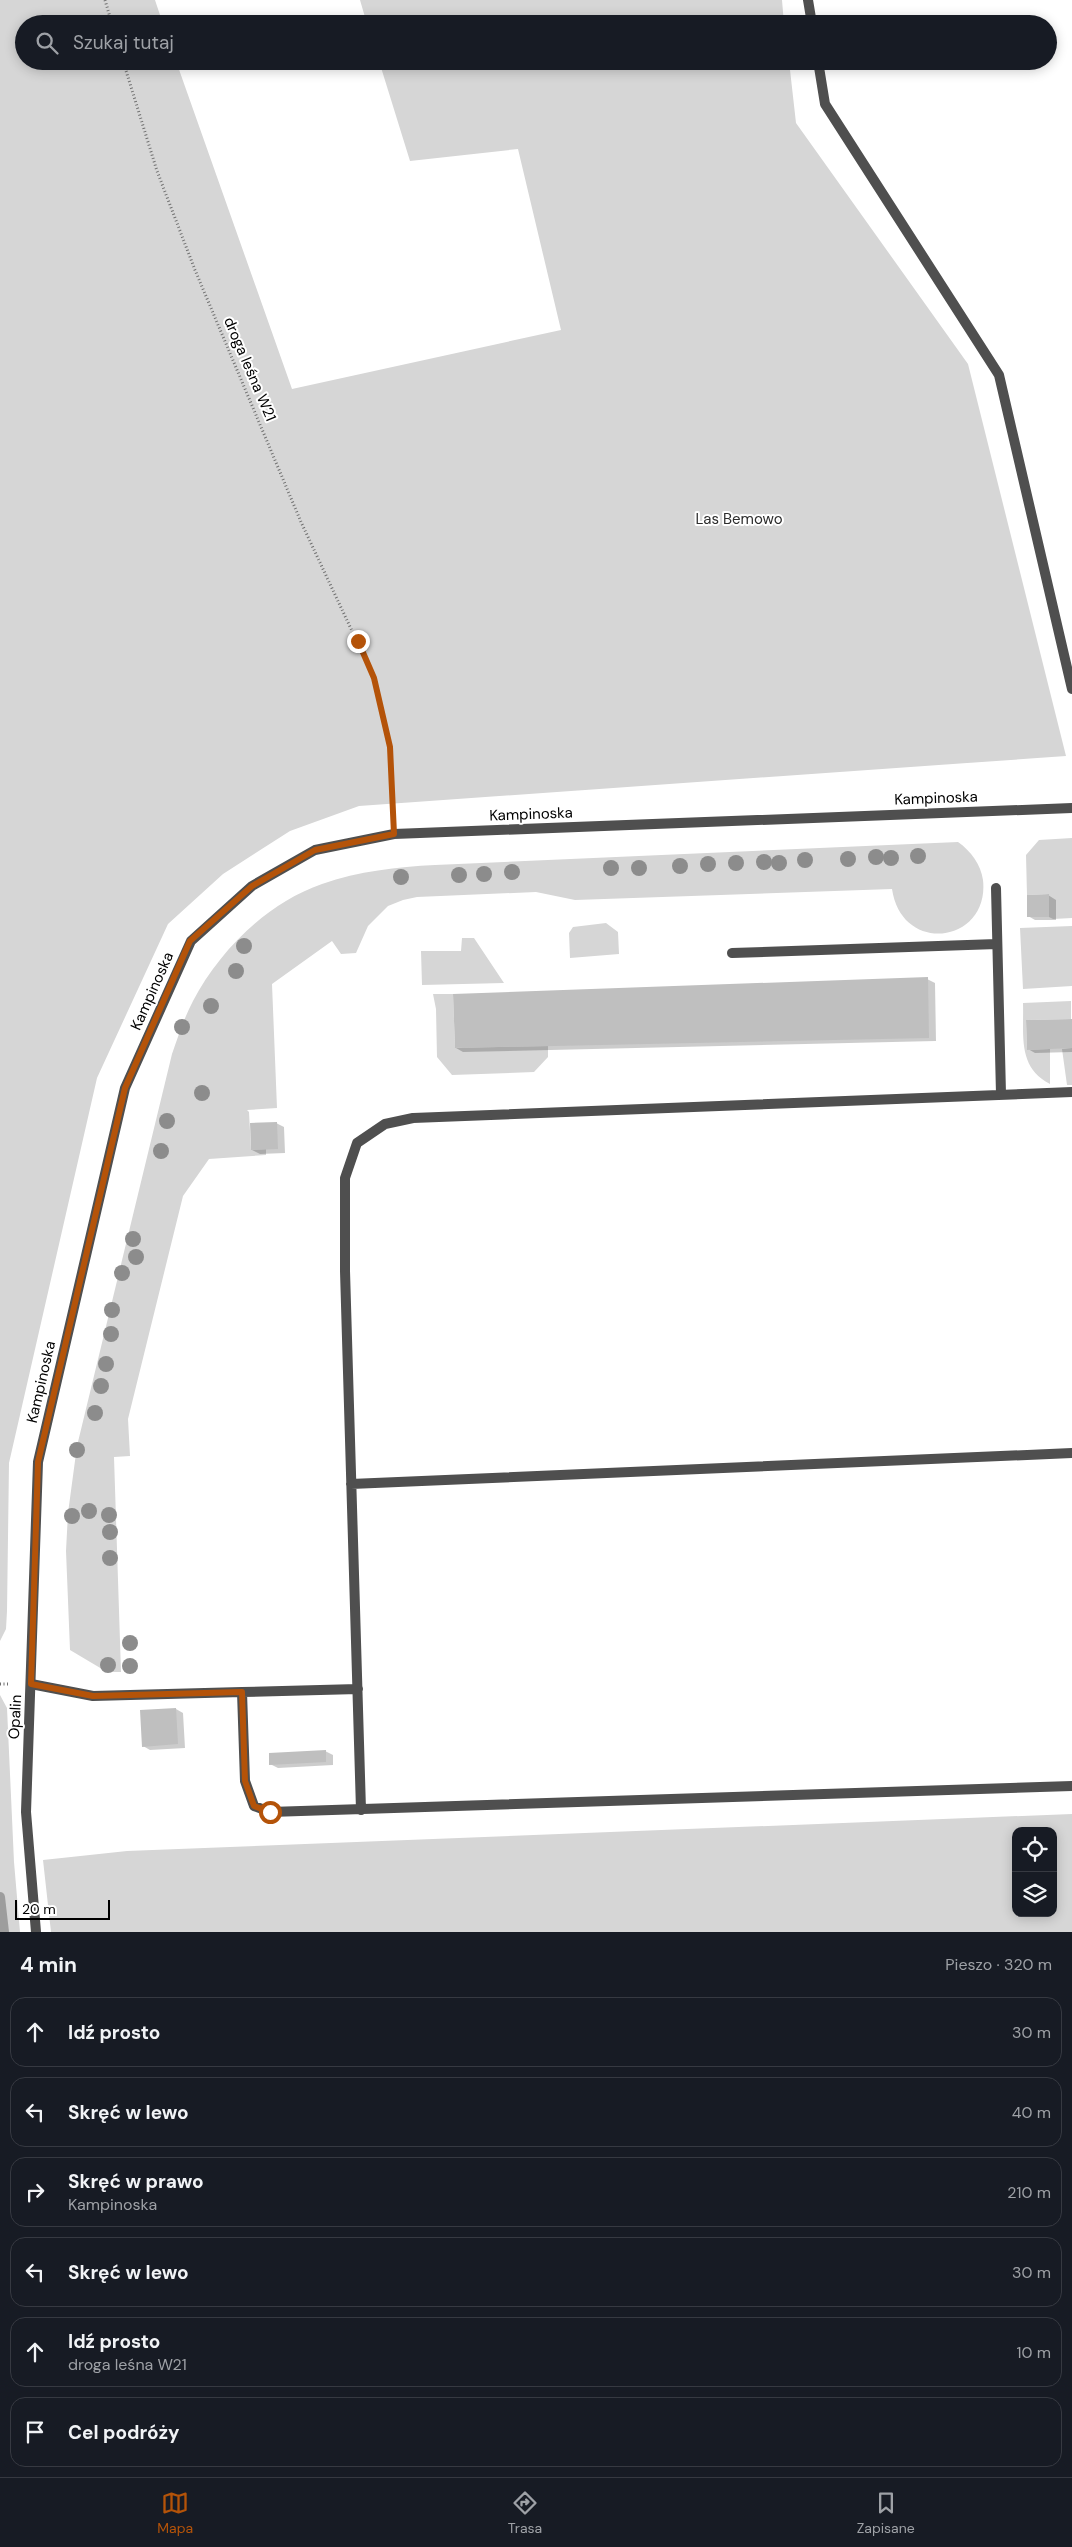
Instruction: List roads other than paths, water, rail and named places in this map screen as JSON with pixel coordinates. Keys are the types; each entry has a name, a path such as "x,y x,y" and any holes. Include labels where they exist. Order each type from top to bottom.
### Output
{"street":[{"path":"808,0 810,15"},
{"path":"819,70 825,104 999,375 1072,689"},
{"name":"Kampinoska","path":"31,1684 38,1462 125,1088 190,941 252,886 315,850 394,834 1072,808"},
{"path":"996,888 1001,1094"},
{"path":"732,953 997,944"},
{"path":"362,1810 345,1271 345,1178 357,1143 385,1124 413,1118 1072,1092"},
{"path":"352,1484 1072,1453"},
{"path":"31,1684 93,1696 358,1689"},
{"name":"Opalin","path":"31,1684 26,1812 36,1932"},
{"path":"242,1692 245,1781 254,1806 270,1812 1072,1786"}],"waterway":[{"path":"0,1897 4,1932"}],"park label":[{"name":"Las Bemowo","path":"739,519"}]}
